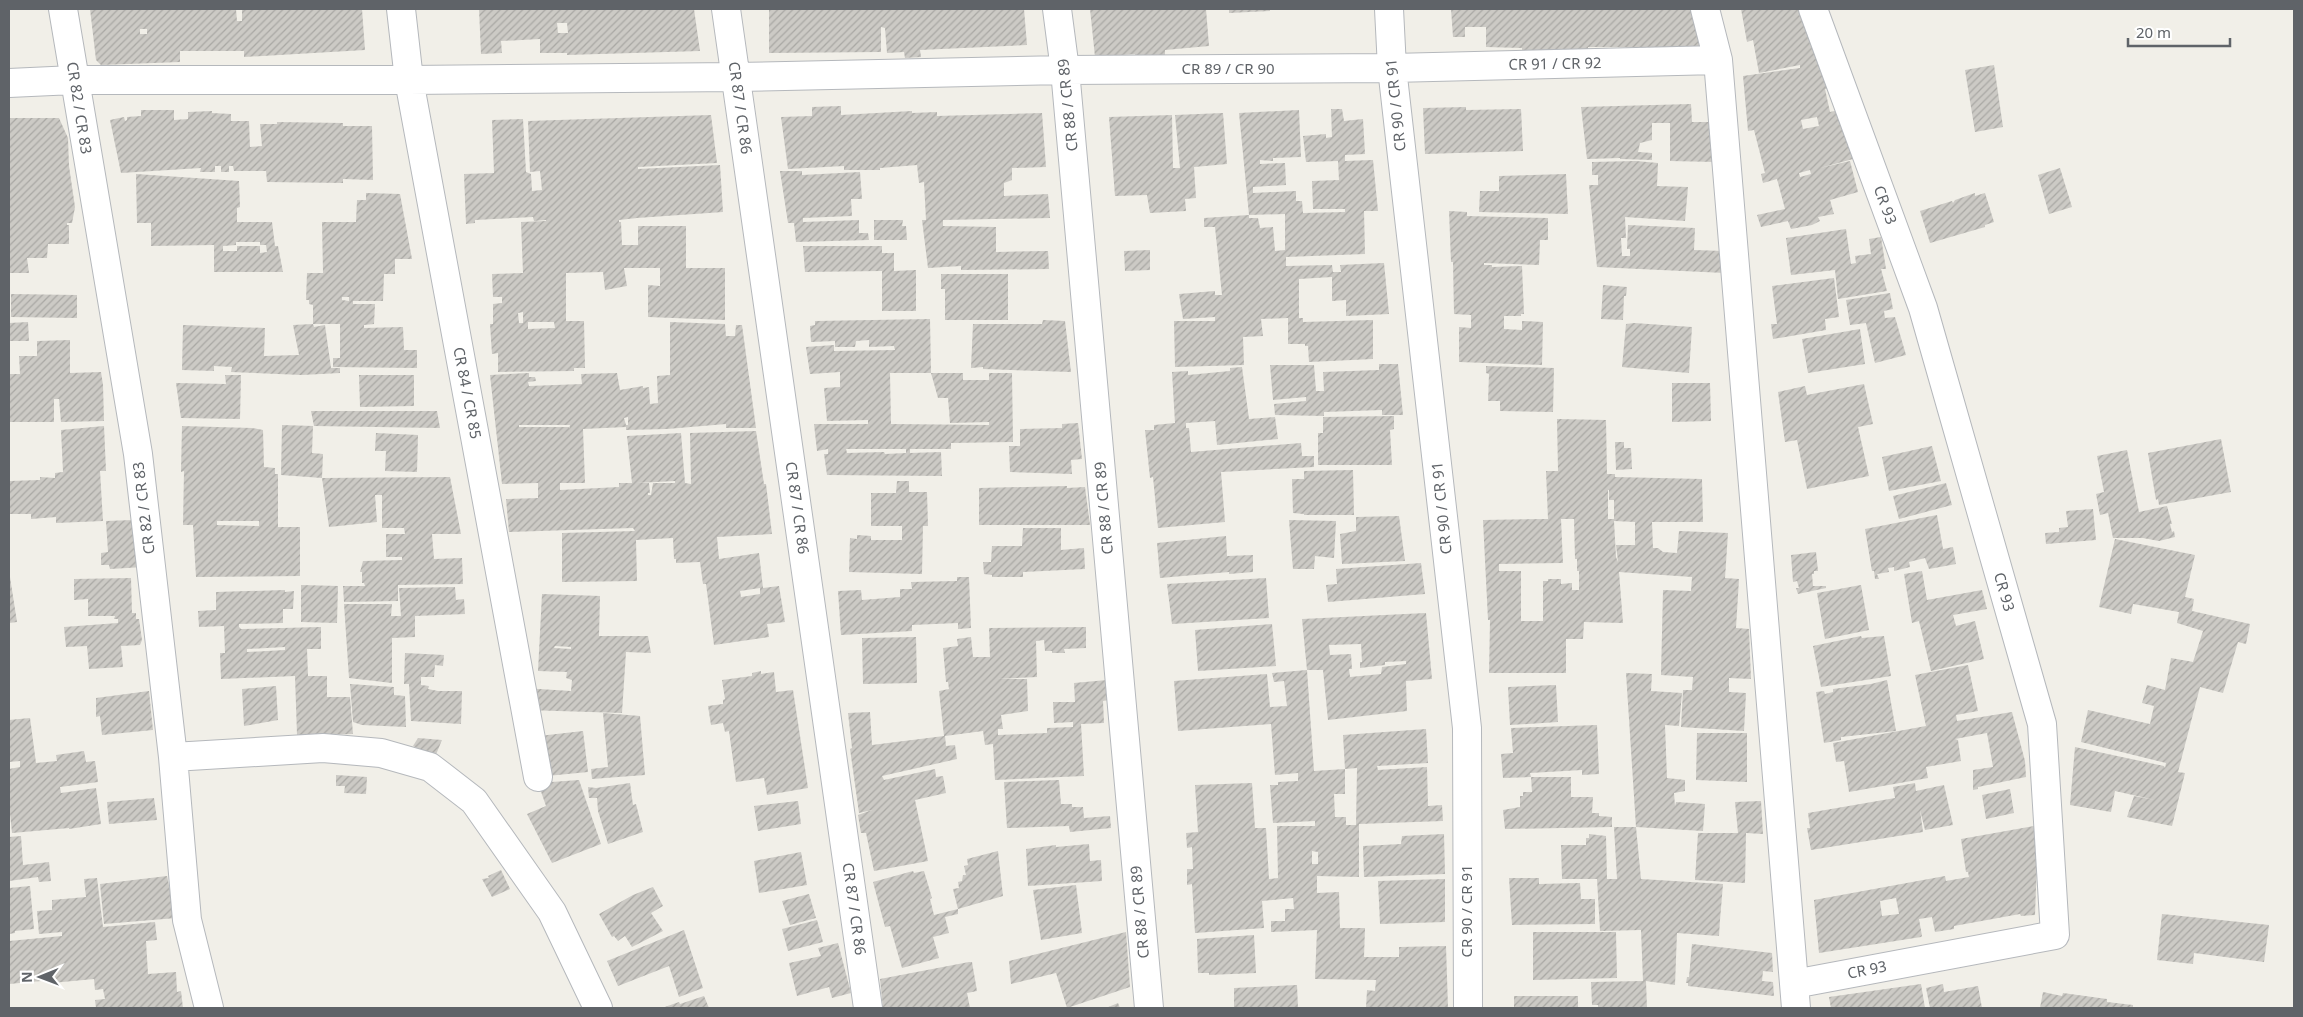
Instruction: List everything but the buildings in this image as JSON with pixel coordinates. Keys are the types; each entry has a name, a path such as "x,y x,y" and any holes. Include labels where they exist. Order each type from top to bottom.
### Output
{"street":[{"name":"CR 82 / CR 83","path":"63,9 138,454 172,757 187,920 209,1008"},
{"name":"CR 84 / CR 85","path":"401,9 409,80 538,777"},
{"name":"CR 87 / CR 86","path":"726,9 868,1008"},
{"name":"CR 88 / CR 89","path":"1057,9 1065,70 1149,1008"},
{"name":"CR 90 / CR 91","path":"1389,9 1392,68 1467,728 1468,1008"},
{"path":"1705,9 1718,60 1795,996"},
{"name":"CR 93","path":"1795,996 2055,935 2042,724 1923,308 1813,9"},
{"name":"CR 91 / CR 92","path":"1392,68 1718,60"},
{"name":"CR 89 / CR 90","path":"9,82 74,80 409,80 736,77 1065,70 1392,68"},
{"path":"172,757 323,748 380,753 430,767 474,801 546,904 598,1008"}]}
